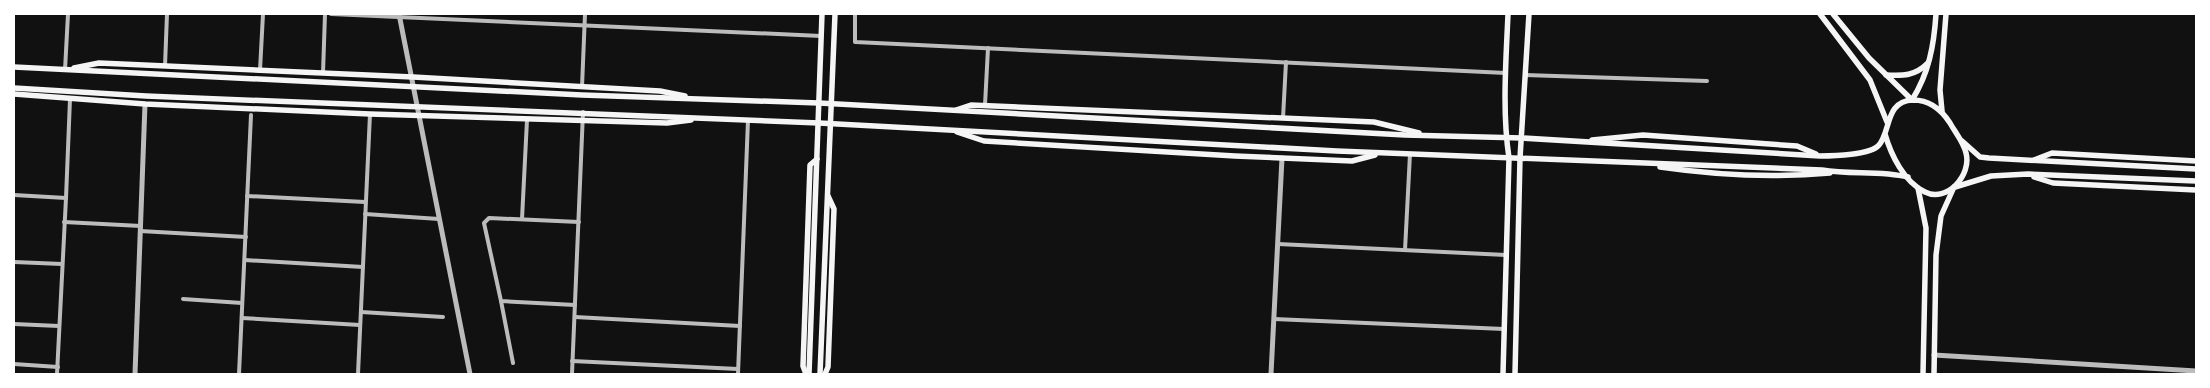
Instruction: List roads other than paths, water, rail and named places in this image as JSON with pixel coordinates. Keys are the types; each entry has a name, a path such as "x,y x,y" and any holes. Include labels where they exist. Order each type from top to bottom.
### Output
{"main road":[{"path":"806,374 818,159 822,14"},
{"path":"820,374 835,14"},
{"path":"1503,374 1509,158 1506,138 1508,14"},
{"path":"1515,374 1520,158 1528,14"},
{"path":"1820,14 1870,80 1887,122"},
{"path":"1833,14 1868,58 1912,100 1928,102 1942,111 1966,153 1967,162 1962,176 1954,187 1941,216 1936,255 1934,374"},
{"path":"14,67 414,87 819,103 1431,136 1522,138 1836,156 1873,150 1879,145 1885,134 1887,122 1897,108 1912,100 1922,84 1929,62 1934,44 1936,14"},
{"path":"1942,111 1940,90 1946,14"},
{"path":"1886,74 1904,76 1920,71 1929,62"},
{"path":"65,70 99,63 260,70 660,91 707,99"},
{"path":"14,88 146,96 583,112 819,123 1383,153 1630,162 1681,170 1800,176 1890,172 1908,177"},
{"path":"14,94 146,104 527,120 667,123 708,118"},
{"path":"951,111 971,105 985,105 1374,122 1431,136"},
{"path":"951,130 984,141 1282,158 1352,161 1383,153"},
{"path":"1885,134 1889,148 1908,177 1918,188 1927,194 1937,194 1991,176 2028,174 2196,181"},
{"path":"1573,141 1644,135 1797,146 1820,156"},
{"path":"1957,135 1980,157 2196,169"},
{"path":"2032,161 2052,153 2196,161"},
{"path":"806,374 803,366 810,165 818,159"},
{"path":"2028,174 2053,183 2196,190"},
{"path":"1918,188 1926,228 1923,374"},
{"path":"826,374 828,367 834,209 827,195"}],"street":[{"path":"65,70 68,14"},
{"path":"165,66 167,14"},
{"path":"260,70 263,14"},
{"path":"323,73 325,14"},
{"path":"332,14 821,36"},
{"path":"582,87 585,14"},
{"path":"855,14 855,42 1506,73"},
{"path":"400,16 470,374"},
{"path":"985,105 988,48"},
{"path":"1283,118 1286,62"},
{"path":"1525,75 1707,81"},
{"path":"57,374 70,99"},
{"path":"135,374 146,104"},
{"path":"572,374 583,112"},
{"path":"358,374 370,114"},
{"path":"239,374 251,115"},
{"path":"522,219 527,120"},
{"path":"738,374 748,120"},
{"path":"1405,250 1410,154"},
{"path":"1271,374 1282,158"},
{"path":"14,195 66,198"},
{"path":"248,196 365,202"},
{"path":"365,214 439,219"},
{"path":"513,363 484,223 489,218 579,222"},
{"path":"64,222 246,237"},
{"path":"1278,244 1506,255"},
{"path":"245,260 362,267"},
{"path":"14,262 62,264"},
{"path":"183,299 242,303"},
{"path":"501,301 575,304"},
{"path":"361,312 443,317"},
{"path":"575,317 740,326"},
{"path":"242,318 360,325"},
{"path":"1274,319 1504,329"},
{"path":"14,324 59,326"},
{"path":"1934,355 2196,370"},
{"path":"572,361 738,369"},
{"path":"14,364 58,366"}]}
